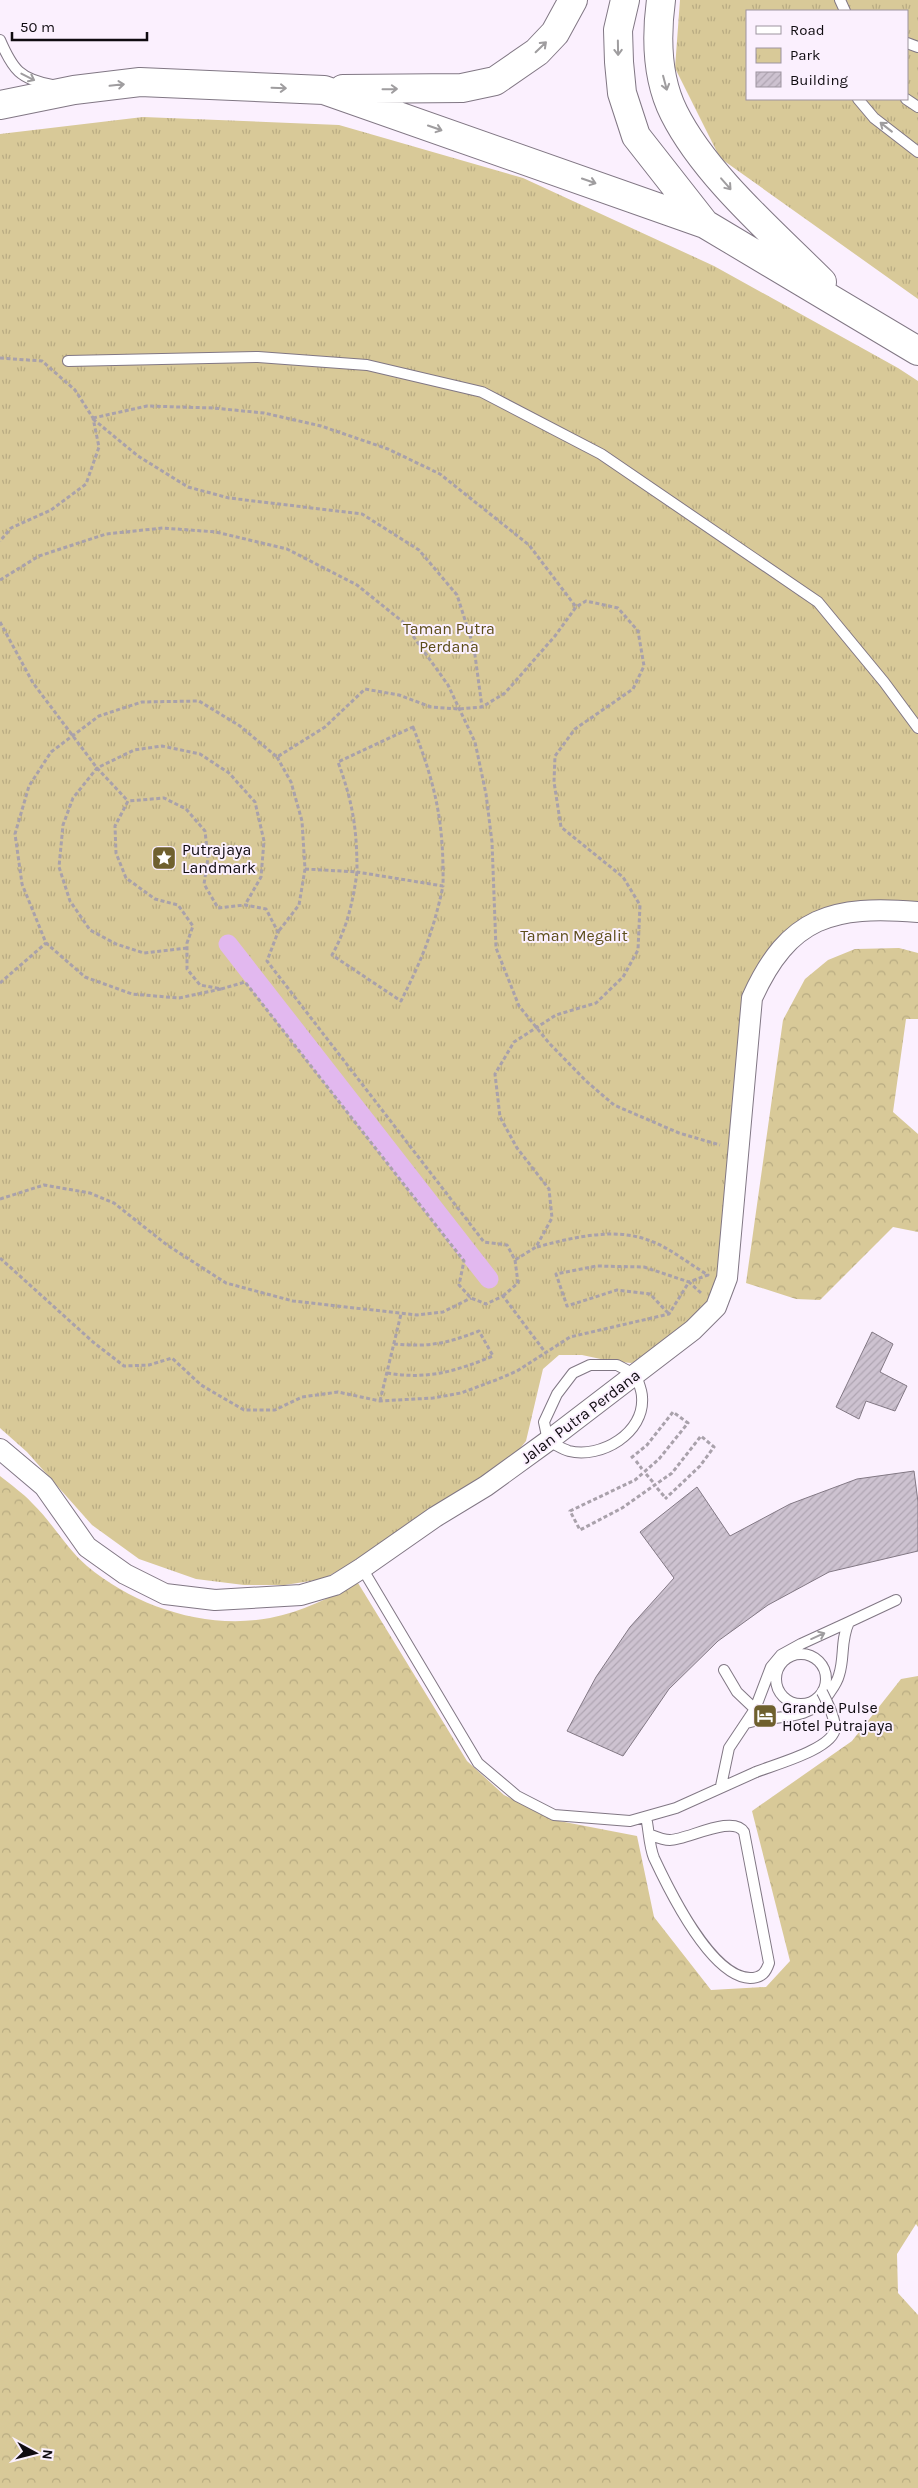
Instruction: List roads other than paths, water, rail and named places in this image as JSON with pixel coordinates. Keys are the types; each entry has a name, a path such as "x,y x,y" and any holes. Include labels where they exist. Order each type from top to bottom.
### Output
{"main road":[{"path":"0,105 74,90 140,82 324,90 462,88 495,80 537,52 555,33 573,0"},
{"path":"625,0 618,30 618,62 622,93 636,136 705,224"},
{"path":"661,0 658,56 664,84 674,112 694,147 743,202 850,310"},
{"path":"324,90 705,224 918,352"}],"street":[{"name":"Jalan Putra Perdana","path":"0,1449 44,1486 87,1547 124,1574 166,1594 215,1600 300,1595 335,1585 435,1517 486,1486 548,1441 693,1330 716,1307 727,1278 752,998 773,956 811,922 852,912 888,909 918,912"}],"lane":[{"path":"0,40 10,64 23,76 38,82 74,90"},
{"path":"859,100 874,118 918,152"},
{"path":"908,100 918,107"},
{"path":"68,361 258,357 367,365 482,392 601,454 818,602 884,682 918,728"},
{"path":"590,1365 617,1365 636,1375 643,1398 636,1423 618,1443 594,1452 570,1451 548,1441 544,1422 557,1394 573,1373 590,1365"},
{"path":"362,1568 478,1763 517,1796 554,1816 630,1822 676,1808 721,1786 815,1750 832,1735 835,1729 822,1692 826,1679 823,1667 814,1657 801,1653 789,1657 779,1666 776,1678 779,1691 788,1700 800,1704 813,1701 822,1692"},
{"path":"721,1786 729,1748 755,1709 771,1667 781,1655 896,1600"},
{"path":"746,1723 764,1718 806,1714 821,1703 835,1686 840,1674 842,1640 848,1622"},
{"path":"724,1670 737,1692 764,1718"},
{"path":"646,1817 653,1856 686,1916 711,1954 728,1969 744,1977 757,1978 765,1973 769,1963 744,1832 741,1827 735,1824 702,1830 682,1838 668,1840 650,1835"}],"waterway":[{"path":"228,944 489,1279"}],"place":[{"name":"Putrajaya Landmark","path":"164,858"},
{"name":"Grande Pulse Hotel Putrajaya","path":"765,1716"}],"park label":[{"name":"Taman Putra Perdana","path":"449,637"},
{"name":"Taman Megalit","path":"574,935"}]}
